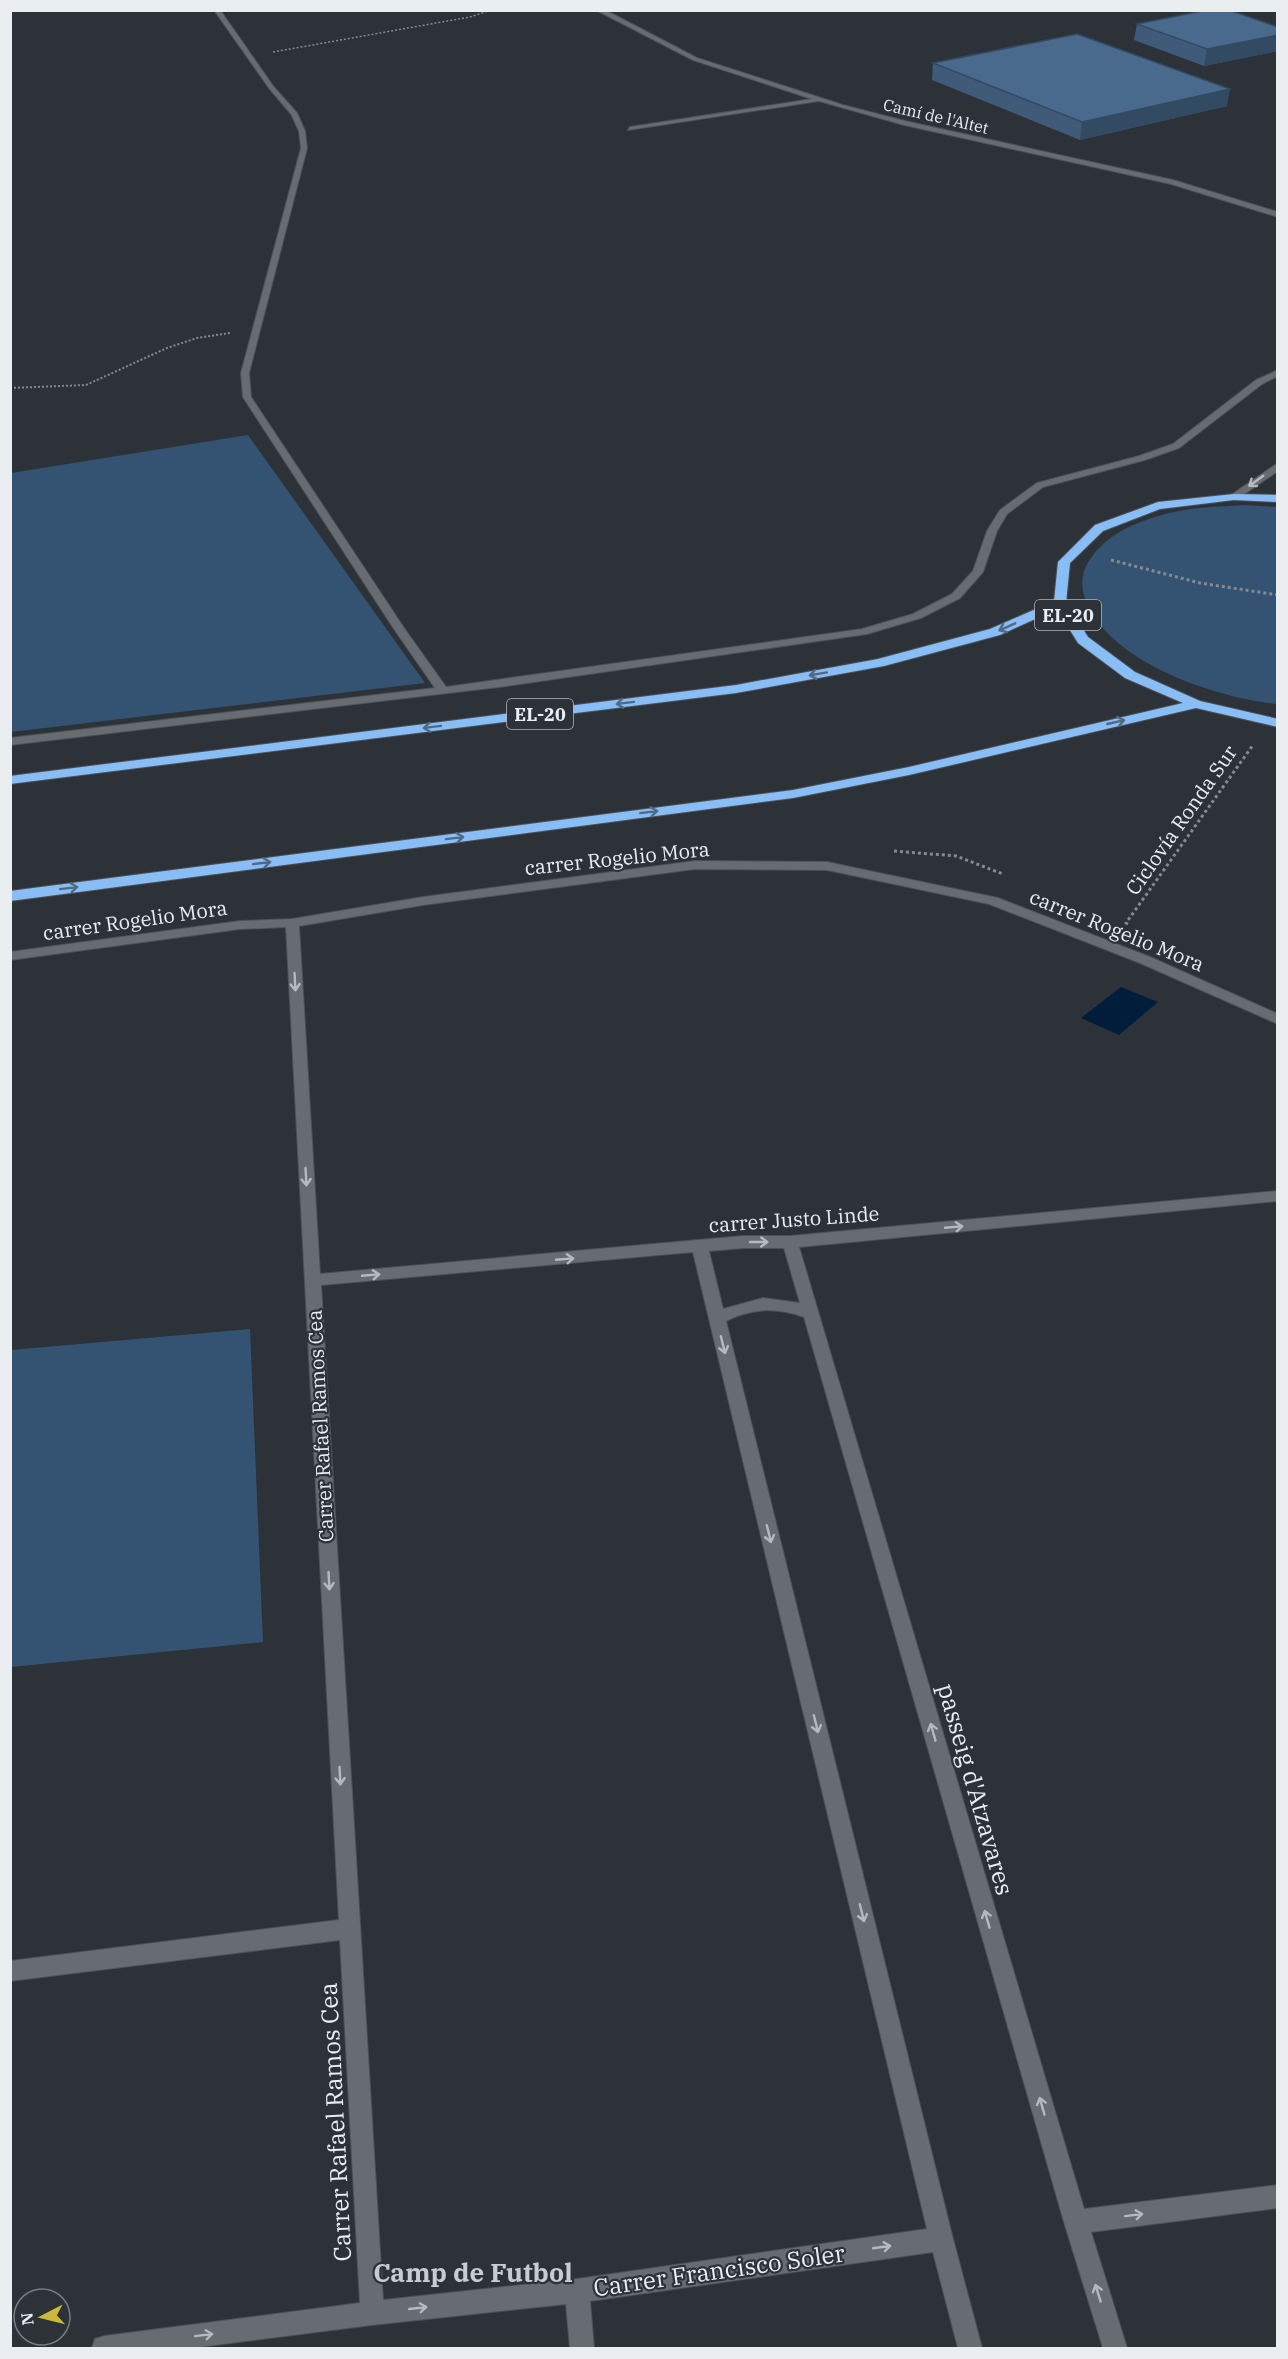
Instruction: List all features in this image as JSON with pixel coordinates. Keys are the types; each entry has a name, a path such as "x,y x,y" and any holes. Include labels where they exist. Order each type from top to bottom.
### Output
{"highway":[{"name":"EL-20","path":"1278,500 1233,497 1158,506 1099,528 1064,562 1060,603 1083,640 1130,675 1196,704 1278,723"},
{"name":"EL-20","path":"10,780 736,689 879,663 949,645 995,632 1060,603"},
{"name":"EL-20","path":"10,896 793,794 909,771 1196,704"}],"street":[{"path":"217,10 270,87 294,113 302,131 304,148 245,373 247,397 399,629 443,691"},
{"name":"Camí de l'Altet","path":"599,10 695,59 819,99 904,123 1173,182 1278,215"},
{"path":"630,129 819,99"},
{"path":"10,742 443,691 863,632 917,616 956,596 978,572 992,531 1003,512 1040,486 1142,458 1176,446 1259,382 1278,372"},
{"path":"1233,497 1278,466"},
{"name":"carrer Rogelio Mora","path":"10,956 240,925 292,923 423,901 695,865 827,866 993,901 1145,960 1278,1020"},
{"name":"Carrer Rafael Ramos Cea","path":"292,923 372,2313"},
{"name":"carrer Justo Linde","path":"312,1280 743,1242 790,1242 1278,1196"},
{"name":"passeig d'Atzavares","path":"790,1242 1115,2349"},
{"path":"700,1247 941,2239 970,2349"},
{"path":"717,1319 736,1308 755,1303 789,1304 811,1313"},
{"path":"10,1971 349,1929"},
{"path":"1076,2222 1278,2196"},
{"name":"Carrer Francisco Soler","path":"104,2349 372,2313 577,2291 941,2239"},
{"path":"577,2291 582,2349"}],"path":[{"path":"249,56 470,17 490,10"},
{"path":"10,388 86,385 187,341 220,333 256,331"},
{"path":"1112,560 1200,583 1278,595"},
{"name":"Ciclovía Ronda Sur","path":"1135,928 1126,923 1253,745"}],"shaded area":[{"path":"248,435 425,683 11,732 11,473"},
{"path":"1245,505 1277,507 1277,704 1199,686 1145,662 1122,646 1103,628 1089,608 1083,590 1082,578 1089,561 1102,545 1127,528 1177,511"},
{"path":"1121,987 1158,1002 1119,1035 1081,1018"},
{"path":"250,1329 263,1642 11,1667 11,1350"}],"building":[{"path":"1207,10 1229,10 1278,27 1278,35 1207,49 1137,24"},
{"path":"1077,34 1230,89 1082,122 933,63"}],"district":[{"name":"Camp de Futbol","path":"473,2272"}]}
